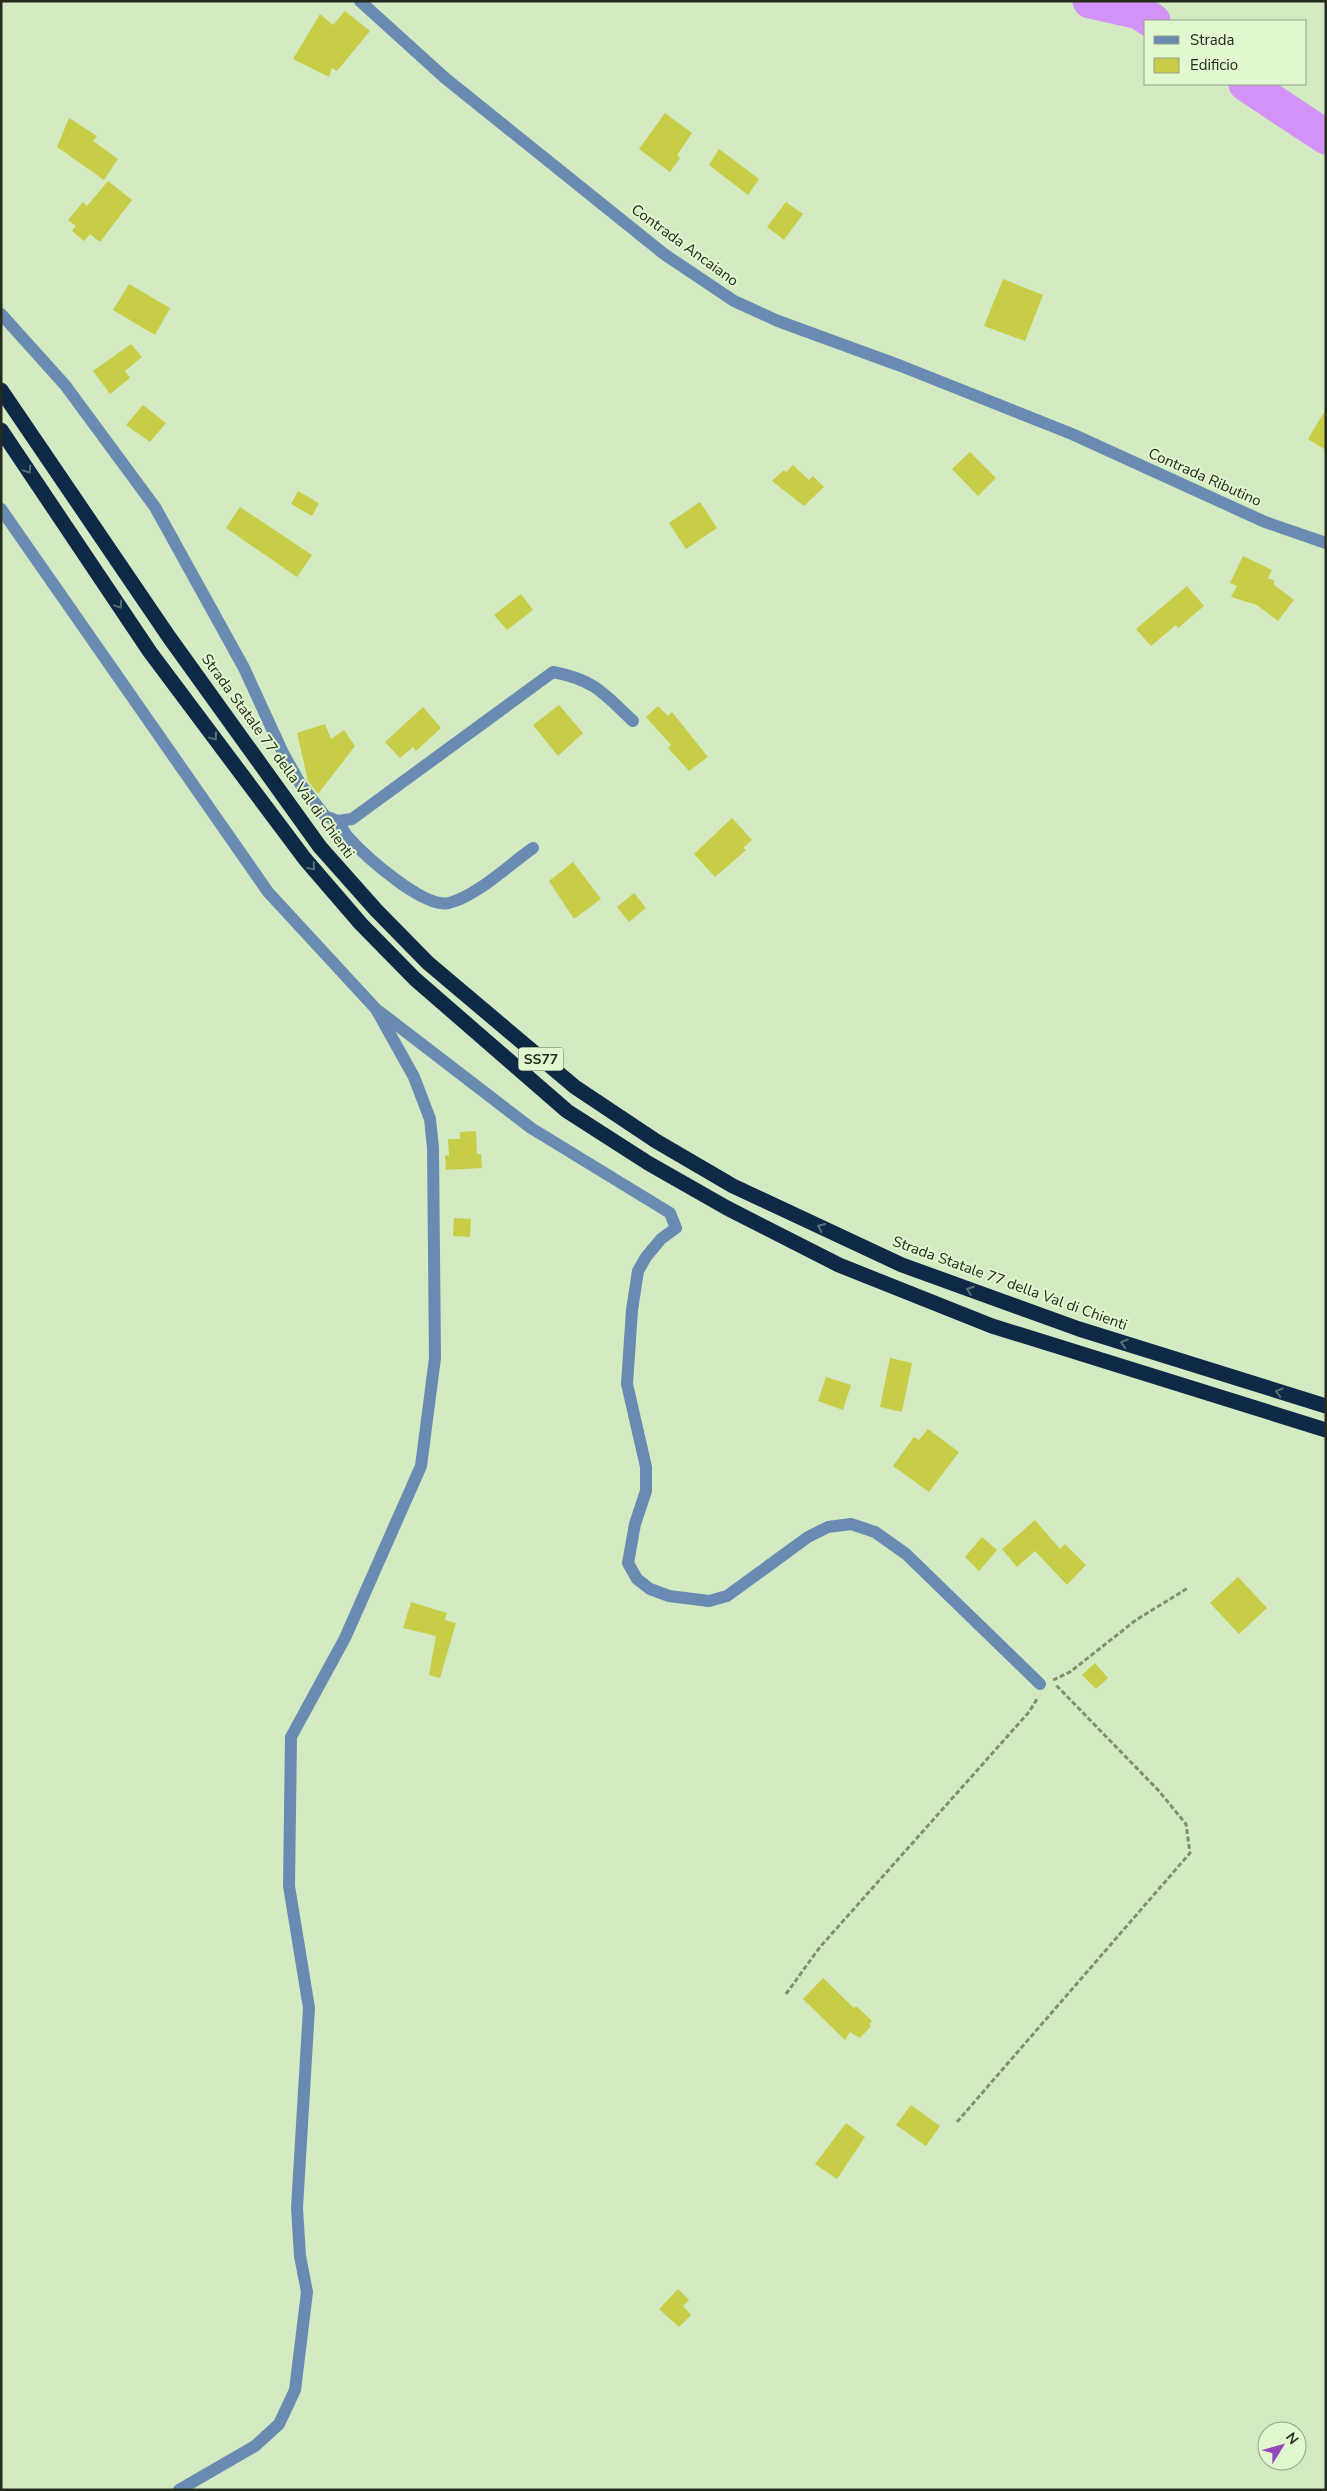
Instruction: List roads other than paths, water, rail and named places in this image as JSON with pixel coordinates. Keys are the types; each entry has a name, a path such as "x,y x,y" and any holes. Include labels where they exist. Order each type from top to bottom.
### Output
{"highway":[{"name":"Strada Statale 77 della Val di Chienti","path":"1,390 169,637 320,847 376,910 428,963 575,1088 733,1186 902,1266 1079,1329 1326,1406"},
{"name":"SS77","path":"1,430 150,652 305,859 361,924 415,979 567,1111 656,1167 727,1208 839,1266 992,1326 1326,1430"}],"street":[{"name":"Contrada Ancaiano","path":"360,1 445,78 664,254 734,301 778,322 901,366 1072,434"},
{"path":"1,314 64,385 155,507 244,668 282,753 302,785 325,816 338,821 352,819 553,672 579,677 598,688 633,721"},
{"name":"Contrada Ributino","path":"1072,434 1265,522 1326,543"},
{"path":"1,509 268,892 376,1009 531,1128 670,1213 676,1228 661,1240 646,1257 638,1271 632,1310 627,1384 646,1467 646,1491 635,1524 628,1563 637,1579 650,1589 669,1596 709,1601 727,1596 808,1537 828,1527 851,1524 875,1532 906,1554 1046,1682"},
{"path":"338,821 347,836 386,871 424,898 447,903 467,896 533,848"},
{"path":"178,2490 255,2446 279,2424 295,2390 307,2292 300,2256 297,2208 310,2008 289,1886 291,1737 345,1638 421,1466 435,1358 432,1138 430,1119 414,1078 376,1009"}],"waterway":[{"path":"1090,1 1139,12 1151,20"},
{"path":"1248,85 1326,137"}]}
